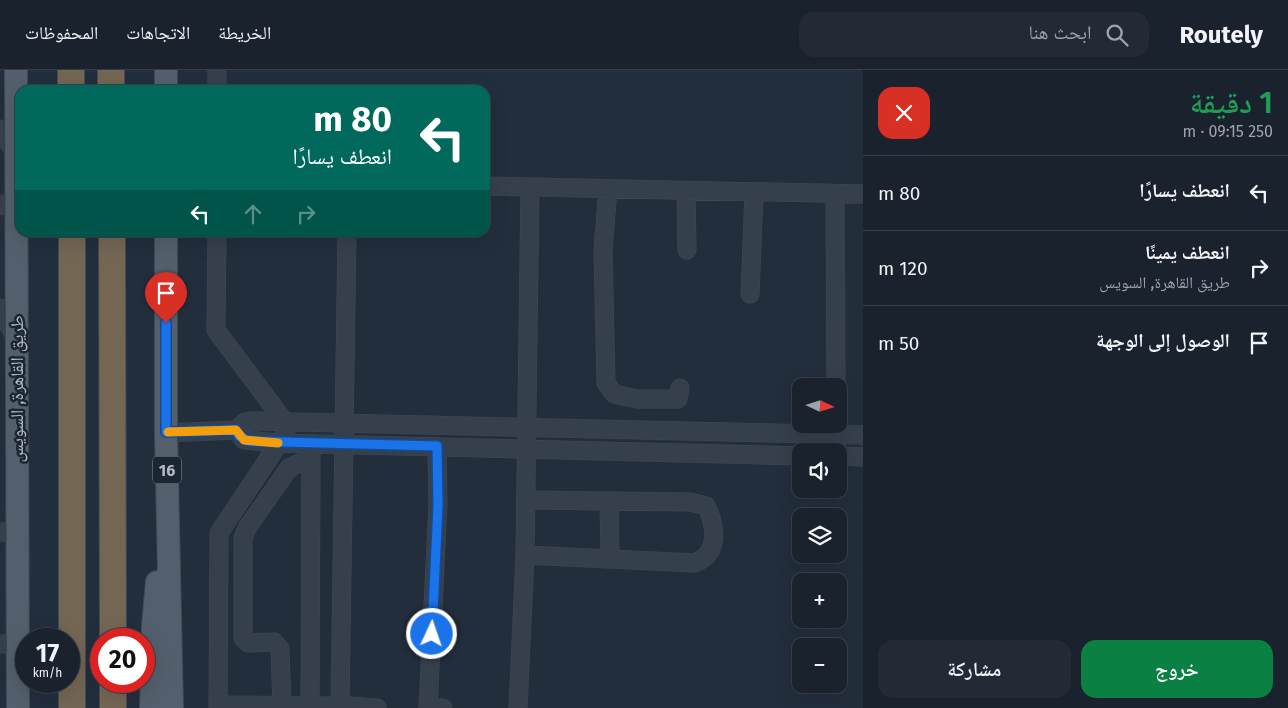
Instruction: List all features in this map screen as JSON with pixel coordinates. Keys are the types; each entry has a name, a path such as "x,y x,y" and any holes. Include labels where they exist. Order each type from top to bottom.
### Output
{"highway":[{"path":"71,70 71,85"},
{"path":"111,70 111,85"},
{"path":"72,237 72,708"},
{"path":"112,237 113,628"},
{"path":"113,693 113,708"}],"main road":[{"name":"طريق القاهرة, السويس","path":"16,70 16,85"},
{"path":"166,70 166,85"},
{"name":"طريق القاهرة, السويس","path":"15,166 8,203 17,342 9,532 9,644 18,708"},
{"name":"16","path":"158,706 168,514 166,237"}],"lane":[{"path":"217,70 217,85"},
{"path":"0,129 15,153"},
{"path":"490,186 863,194"},
{"path":"518,708 524,556 530,187"},
{"path":"608,189 603,250 606,383 614,394 637,399 678,399 680,388"},
{"path":"686,190 686,250"},
{"path":"750,294 754,192"},
{"path":"835,194 836,378"},
{"path":"217,237 216,330 284,422 286,432 219,533 218,707 282,705 377,708"},
{"path":"340,706 347,237"},
{"path":"0,308 17,342"},
{"path":"166,432 236,430 245,422 284,422 526,427 836,437 863,435"},
{"path":"236,430 244,440 279,443 792,456"},
{"path":"310,706 311,444"},
{"path":"437,446 438,505 428,708 443,708"},
{"path":"847,456 863,457"},
{"path":"282,705 280,649 274,642 248,643 243,638 244,538 248,528 289,468 298,463 311,463"},
{"path":"524,556 695,563 704,559 712,547 715,532 706,506 690,502 525,500"},
{"path":"609,501 610,559"}],"slow traffic":[{"path":"168,432 236,430 244,440 278,443"}],"route":[{"path":"166,323 166,432 236,430 239,436 249,441 437,446 438,505 432,634"}]}
